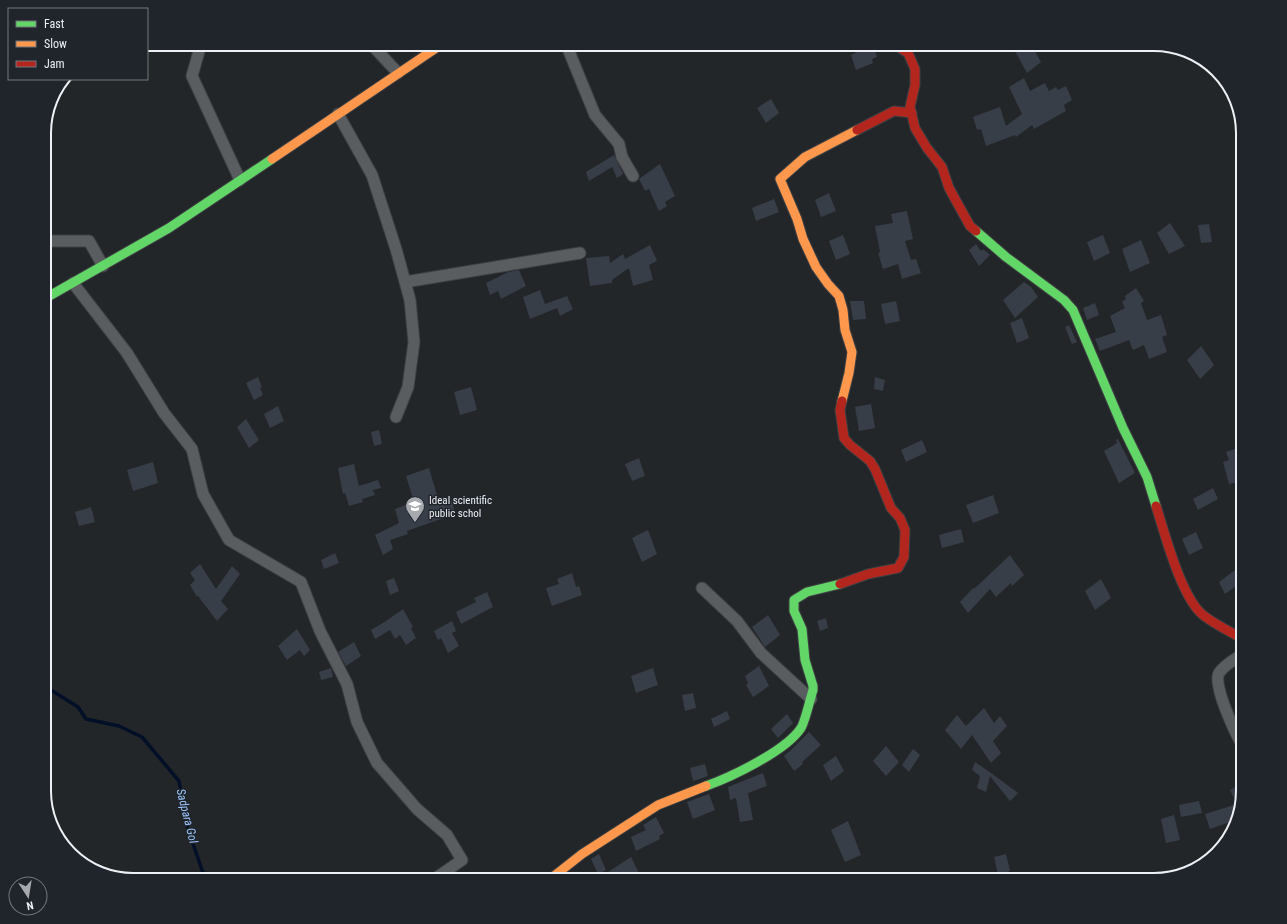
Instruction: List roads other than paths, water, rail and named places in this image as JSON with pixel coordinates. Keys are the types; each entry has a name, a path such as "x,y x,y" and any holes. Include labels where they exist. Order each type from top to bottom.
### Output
{"street":[{"path":"199,51 192,76 240,180"},
{"path":"378,51 398,73"},
{"path":"51,295 169,228 431,51"},
{"path":"569,51 595,115 619,144 622,157 633,176"},
{"path":"905,51 908,53 915,69 915,85 910,107 915,128 927,148 942,167 949,188 970,226 1006,257 1064,300 1073,310 1124,428 1136,451 1176,567 1190,599 1203,615 1236,635"},
{"path":"558,873 582,854 658,805 739,772 784,745 801,728 814,685 805,661 804,640 802,630 793,609 794,600 799,596 813,590 838,585 868,574 898,568 904,557 906,548 905,530 900,518 891,508 875,469 870,461 850,445 844,438 842,431 840,410 849,373 852,352 846,330 844,310 839,296 816,267 803,239 797,219 780,180 805,157 894,111 903,111 912,114"},
{"path":"338,114 372,175 410,300 414,342 408,387 396,417"},
{"path":"51,242 89,241 103,266"},
{"path":"405,282 580,253"},
{"path":"73,283 127,353 164,413 192,449 203,494 229,540 301,582 320,631 347,684 357,722 377,763 417,809 447,835 462,860 443,873"},
{"path":"702,588 736,621 761,653 811,699"},
{"path":"1236,659 1218,674 1217,680 1218,688 1236,733"}],"waterway":[{"name":"Sadpara Gol","path":"51,690 78,707 86,719 119,726 142,737 179,781 187,826 203,873"}],"place":[{"name":"Ideal scientific public schol","path":"415,523"}]}
